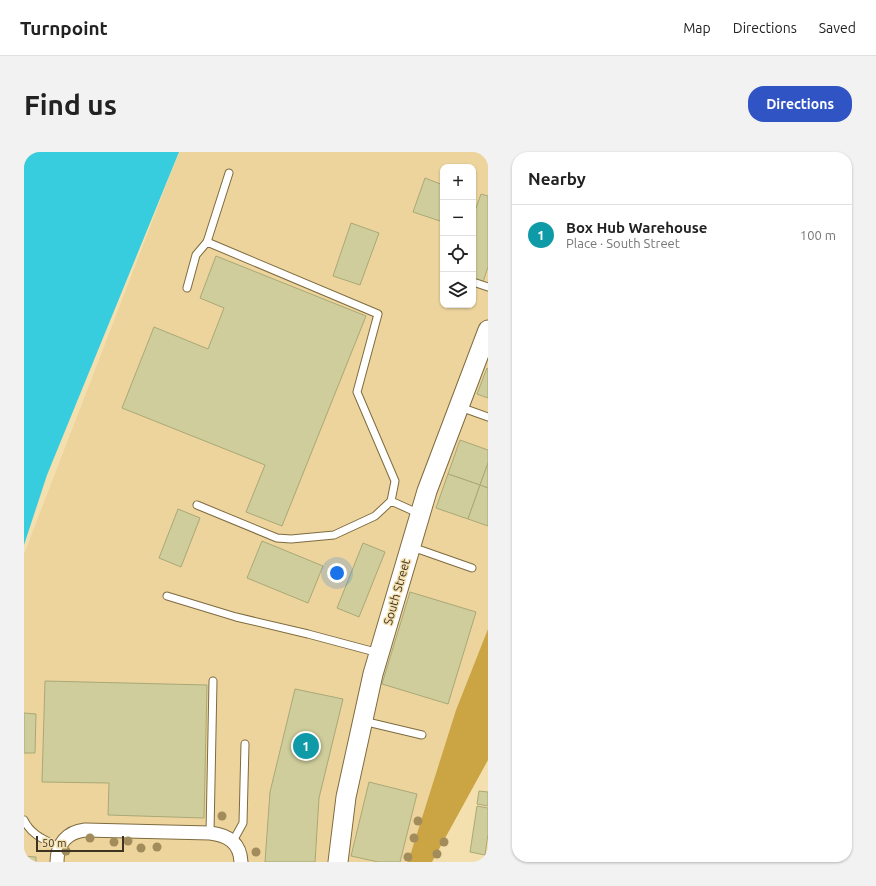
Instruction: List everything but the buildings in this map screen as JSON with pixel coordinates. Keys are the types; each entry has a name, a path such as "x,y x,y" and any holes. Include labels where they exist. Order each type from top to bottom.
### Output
{"street":[{"name":"South Street","path":"338,862 346,797 373,674 420,514 458,406 488,330"},
{"path":"57,862 59,847 67,836 85,830 222,835 233,841 240,853 241,862"}],"lane":[{"path":"187,288 196,255 207,242 229,173"},
{"path":"197,505 278,538 291,539 334,535 375,516 391,501 395,481 357,392 378,314 207,242"},
{"path":"476,283 488,287"},
{"path":"458,406 488,417"},
{"path":"391,501 420,514"},
{"path":"410,546 472,568"},
{"path":"167,596 236,616 379,653"},
{"path":"213,681 214,834"},
{"path":"363,721 422,735"},
{"path":"233,841 243,823 245,744"},
{"path":"24,820 32,832 59,847"}],"shaded area":[{"path":"179,152 488,152 488,629 456,710 408,862 24,862 24,554"},
{"path":"488,629 488,760 432,862 408,862 456,710"}],"water":[{"path":"24,152 179,152 47,475 24,545"}],"place":[{"name":"Box Hub Warehouse","path":"306,746"}]}
